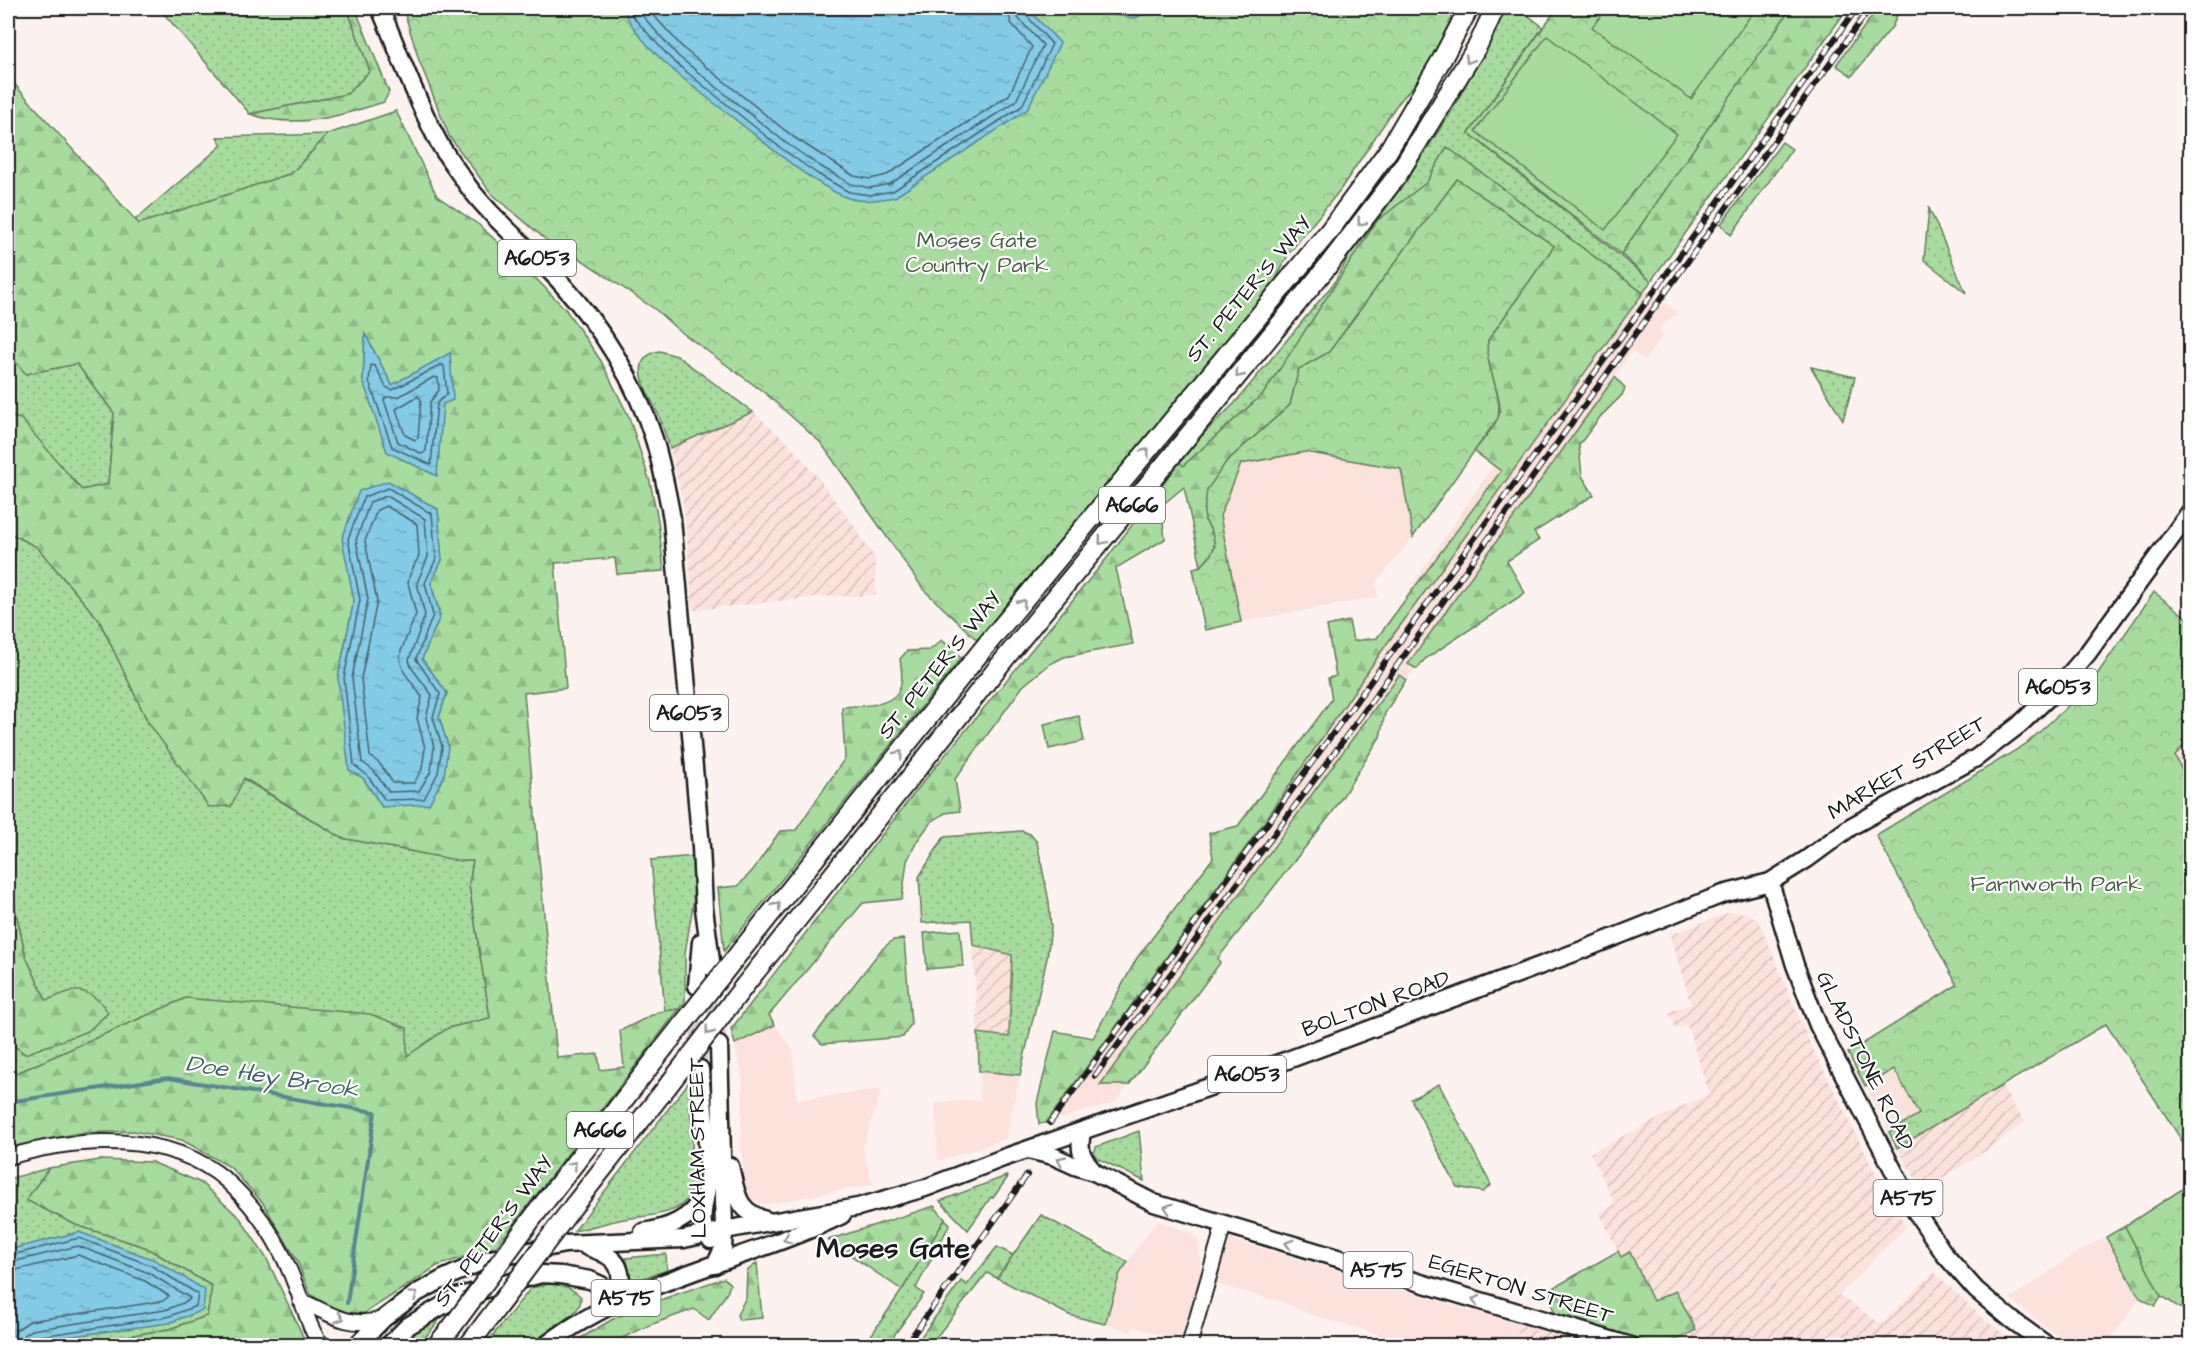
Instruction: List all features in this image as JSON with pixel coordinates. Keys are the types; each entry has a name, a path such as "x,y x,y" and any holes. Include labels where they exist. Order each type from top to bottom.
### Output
{"highway":[{"name":"ST. PETER'S WAY","path":"436,1346 537,1212 740,952 983,649 1330,230 1388,151 1469,8"},
{"name":"ST. PETER'S WAY","path":"468,1346 745,985 963,710 1327,267 1397,176 1478,45 1495,8"}],"main road":[{"name":"A6053","path":"380,8 439,142 494,217 564,285 600,331 621,365 654,438 672,519 712,968"},
{"name":"MARKET STREET","path":"1770,882 1807,859 1852,826 1976,758 2019,725 2055,691 2087,654 2190,512"},
{"name":"BOLTON ROAD","path":"858,1207 925,1188 1285,1061 1455,999 1723,894 1770,882"},
{"name":"GLADSTONE ROAD","path":"1770,882 1795,965 1818,1024 1912,1206 1944,1255 1976,1290 2048,1346"},
{"name":"A6053","path":"697,986 705,908"},
{"name":"LOXHAM STREET","path":"719,1045 724,1230 729,1254"},
{"name":"LOXHAM STREET","path":"700,1069 707,1162 707,1187 702,1214 705,1234 729,1254"},
{"path":"721,1124 741,1205 753,1216 770,1221"},
{"path":"1082,1133 1080,1152 1094,1172"},
{"name":"EGERTON STREET","path":"1028,1150 1053,1156 1094,1172 1149,1202 1631,1346"},
{"path":"608,1243 637,1233 671,1226 695,1207 707,1187"},
{"name":"A575","path":"356,1346 383,1319 417,1293 485,1260 574,1243 684,1239 770,1221 858,1207"},
{"name":"A575","path":"545,1346 619,1301 715,1265 729,1254 810,1231 858,1207"},
{"name":"A575","path":"574,1243 604,1252 613,1258 621,1272 619,1301"},
{"name":"A575","path":"388,1346 408,1326 457,1297 541,1274 590,1280 601,1285 619,1301"}],"street":[{"path":"8,1157 67,1144 112,1142 153,1146 195,1160 226,1180 254,1210 280,1250 320,1343"},
{"path":"1189,1346 1224,1224"},
{"path":"300,1300 340,1320 363,1324 383,1319"}],"shaded area":[{"path":"1634,280 1678,313 1659,328 1663,335 1645,361 1632,351 1615,376 1625,388 1622,395 1600,417 1425,659 1406,680 1385,713 1380,737 1332,813 1218,958 1220,963 1115,1103 1039,1124 1037,1103 1063,1067 1089,1046 1137,958 1377,638 1510,440 1575,364"},
{"path":"753,412 790,445 852,523 875,558 876,595 818,597 693,610 684,508 670,448"},
{"path":"1305,452 1401,469 1413,537 1376,583 1378,597 1241,622 1220,516 1241,464"},
{"path":"2190,739 2190,787 2175,756"},
{"path":"1730,912 1747,913 1759,921 1807,1037 1874,1170 1906,1227 1839,1295 1881,1324 1934,1272 1981,1317 2019,1345 1667,1345 1695,1330 1676,1291 1654,1301 1630,1252 1621,1257 1599,1213 1615,1204 1590,1153 1709,1093 1687,1025 1675,1029 1669,1012 1691,1004 1670,935"},
{"path":"973,945 1012,954 1009,1038 978,1033"},
{"path":"775,1025 793,1050 797,1100 882,1089 863,1148 873,1184 767,1204 758,1203 748,1195 741,1146 743,1080 735,1044"},
{"path":"1894,1069 1920,1114 1889,1132 1865,1086"},
{"path":"979,1071 1020,1075 1006,1139 938,1161 935,1103 980,1100"},
{"path":"2001,1086 2025,1122 1992,1147 1923,1190 1897,1148"},
{"path":"1159,1221 1189,1232 1195,1236 1199,1244 1201,1275 1183,1341 1133,1327 1131,1332 1105,1324 1120,1273 1149,1231"},
{"path":"2106,1236 2140,1298 2106,1346 2070,1345 2010,1299 2072,1256"},
{"path":"1230,1239 1520,1325 1514,1345 1415,1345 1309,1314 1288,1304 1216,1284"},
{"path":"1520,1325 1588,1345 1514,1345"}],"green space":[{"path":"159,8 347,8 370,71 347,94 250,114"},
{"path":"347,8 355,8 389,92 384,102 334,116 301,121 267,119 250,114 347,94 370,71"},
{"name":"Moses Gate Country Park","path":"403,8 1458,8 1424,73 1396,106 1340,190 1289,253 1274,283 977,640 924,590 821,443 765,393 677,329 656,310 570,252 551,244 491,193 449,136 419,60"},
{"path":"1505,8 1528,8 1525,13 1543,27 1469,133 1651,281 1643,293 1447,147 1427,182 1415,194 1264,393 1182,467 1180,462 1205,432 1234,404 1334,283 1350,254 1377,221 1453,109"},
{"path":"1557,8 1791,8 1621,254 1469,133"},
{"path":"1607,8 1756,8 1691,99 1592,27"},
{"path":"1791,8 1848,8 1651,281 1621,254"},
{"path":"1878,8 1900,8 1892,27 1852,76 1836,65"},
{"path":"1547,36 1677,134 1605,230 1475,131"},
{"path":"8,77 139,224 292,173 328,134 396,111 437,196 479,225 527,269 566,310 601,361 629,417 650,482 658,520 664,571 617,574 615,558 555,563 566,688 524,693 557,1058 598,1054 600,1070 624,1067 620,1031 658,1012 679,1009 497,1246 437,1266 365,1313 340,1313 310,1294 297,1260 263,1203 230,1167 182,1140 133,1131 79,1133 8,1148 8,1077 186,998 370,1014 407,1028 407,1056 448,1028 490,1018 469,885 473,861 461,861 342,838 244,778 231,806 209,807 148,722 99,620 37,547 8,532 8,416 21,419 82,490 108,484 114,413 77,364 26,374 8,353","holes":["366,336 392,385 363,381","442,560 431,583 440,616 422,659 447,693 439,717 448,746 382,807 363,778 338,678 354,600"]},
{"path":"328,134 292,173 139,224 135,220 222,145 217,137"},
{"path":"1782,142 1792,149 1731,235 1721,224"},
{"path":"1447,147 1643,293 1386,645 1265,821 1046,1123 1039,1124 1037,1103 1055,1031 1093,1038 1137,958 1213,858 1209,833 1238,826 1332,699 1328,678 1336,676 1327,626 1349,621 1353,641 1377,638 1501,471 1474,451 1499,415 1499,399 1488,360 1488,340 1554,246 1457,179 1329,352 1299,369 1290,405 1226,462 1205,520 1214,539 1211,555 1207,560 1201,566 1184,487 1161,506 1165,539 1116,568 1133,644 1064,657 1050,664 1023,686 955,779 960,811 945,813 931,822 917,841 907,861 902,899 863,903 769,1015 775,1025 735,1044 731,1029 923,782 1107,558 1180,462 1183,466 1264,393 1377,221 1427,182"},
{"path":"1457,179 1554,246 1488,340 1488,359 1498,398 1498,418 1413,537 1401,469 1305,452 1241,464 1220,516 1241,622 1205,630 1193,568 1201,566 1209,558 1215,546 1212,532 1205,520 1207,490 1226,462 1290,405 1299,369 1329,352"},
{"path":"1929,208 1966,293 1924,260"},
{"path":"659,351 677,356 753,412 670,448 659,416 642,379 643,362 649,355"},
{"path":"8,353 26,374 77,364 114,413 108,484 81,490 21,420 8,416"},
{"path":"1811,367 1855,377 1843,420"},
{"path":"1615,377 1625,388 1622,395 1600,417 1579,445 1582,476 1594,495 1534,532 1539,540 1507,561 1525,593 1425,659 1417,669 1408,664"},
{"path":"8,532 37,547 99,620 148,722 342,838 461,861 473,861 469,885 490,1018 448,1028 406,1057 186,998 8,1077 8,1041 25,1054 46,1000 26,957 8,877"},
{"name":"Farnworth Park","path":"2154,592 2190,620 2190,739 2175,756 2190,787 2190,1153 2106,1024 1897,1148 1889,1132 1919,1114 1894,1069 1865,1086 1848,1053 1957,985 1876,835 2026,744 2087,689"},
{"path":"942,640 961,658 724,951 718,888 738,886 753,870 780,831 796,830 845,758 842,707 877,704 893,697 902,680 900,659 907,651 930,650"},
{"path":"1399,675 1406,680 1385,713 1380,737 1332,813 1218,958 1220,963 1129,1085 1100,1085"},
{"path":"1079,716 1084,741 1049,749 1044,724"},
{"path":"1022,831 1030,834 1037,842 1049,902 1051,927 1047,958 1020,1075 979,1071 978,1033 1009,1037 1012,955 973,945 971,920 922,923 919,877 944,837"},
{"path":"694,856 694,899 685,953 685,1002 679,1009 665,1011 651,860"},
{"path":"8,877 26,957 46,1000 70,992 84,992 98,1000 108,1013 88,1031 25,1054 8,1041"},
{"path":"960,930 963,966 927,969 924,933"},
{"path":"904,939 911,1024 903,1037 822,1044 814,1036 881,950 893,940"},
{"path":"689,1082 694,1185 690,1196 683,1204 664,1213 619,1220 574,1231"},
{"path":"1439,1084 1491,1185 1483,1192 1457,1187 1411,1099"},
{"path":"1139,1131 1144,1181 1097,1158 1094,1154 1096,1147"},
{"path":"100,1160 152,1162 201,1183 240,1218 267,1259 307,1345 75,1345 169,1329 207,1316 212,1286 145,1247 76,1225 26,1200 49,1168"},
{"path":"49,1168 26,1200 76,1225 145,1247 212,1286 207,1316 169,1329 75,1345 11,1345 43,1342 79,1232 8,1250 8,1179"},
{"path":"1008,1177 968,1230 940,1201"},
{"path":"2190,1184 2190,1311 2178,1307 2161,1296 2125,1226"},
{"path":"934,1206 945,1219 902,1290 828,1240"},
{"path":"1041,1215 1128,1262 1120,1273 1105,1324 1069,1315 997,1278"},
{"path":"945,1219 950,1224 916,1288 924,1294 887,1345 864,1346 902,1290"},
{"path":"2125,1226 2161,1296 2155,1306 2140,1298 2106,1237"},
{"path":"997,1247 1013,1255 997,1278 987,1273 930,1345 915,1345 961,1281 967,1285"},
{"path":"1618,1251 1621,1257 1630,1252 1653,1301 1676,1291 1696,1330 1667,1345 1656,1345 1558,1317 1551,1302 1555,1287"},
{"path":"666,1254 667,1270 632,1282 626,1258"},
{"path":"757,1263 762,1318 739,1320 737,1315 746,1297 747,1271"},
{"path":"724,1278 730,1284 728,1291 709,1320 694,1309 650,1325 607,1345 569,1345 613,1319 645,1305"},
{"path":"549,1284 566,1287 581,1297 576,1311 529,1345 485,1345 531,1288"},
{"path":"449,1308 419,1345 397,1346 414,1331"}],"water":[{"path":"623,8 1027,8 1060,43 1027,110 895,197 857,200 831,190 803,172 690,84 657,55 631,24"},
{"path":"1082,8 1156,8 1135,18 1083,11"},
{"path":"365,334 392,385 450,353 453,400 443,404 437,476 387,452 363,381"},
{"path":"388,481 438,509 442,560 431,583 440,616 422,659 447,693 439,717 448,746 444,776 429,804 382,807 363,778 349,770 338,678 354,600 342,539 359,491"},
{"path":"79,1232 155,1260 205,1290 203,1310 169,1323 8,1345 8,1250"}],"waterway":[{"name":"Doe Hey Brook","path":"8,1102 168,1078 375,1112 347,1303"}],"tunnel":[{"path":"712,978 719,1045"},
{"path":"697,998 700,1069"}],"railway":[{"path":"1050,1123 1857,8"},
{"path":"1095,1076 1332,756 1870,8"},
{"path":"905,1346 1027,1175"}],"district":[{"name":"Moses Gate","path":"893,1248"}]}
